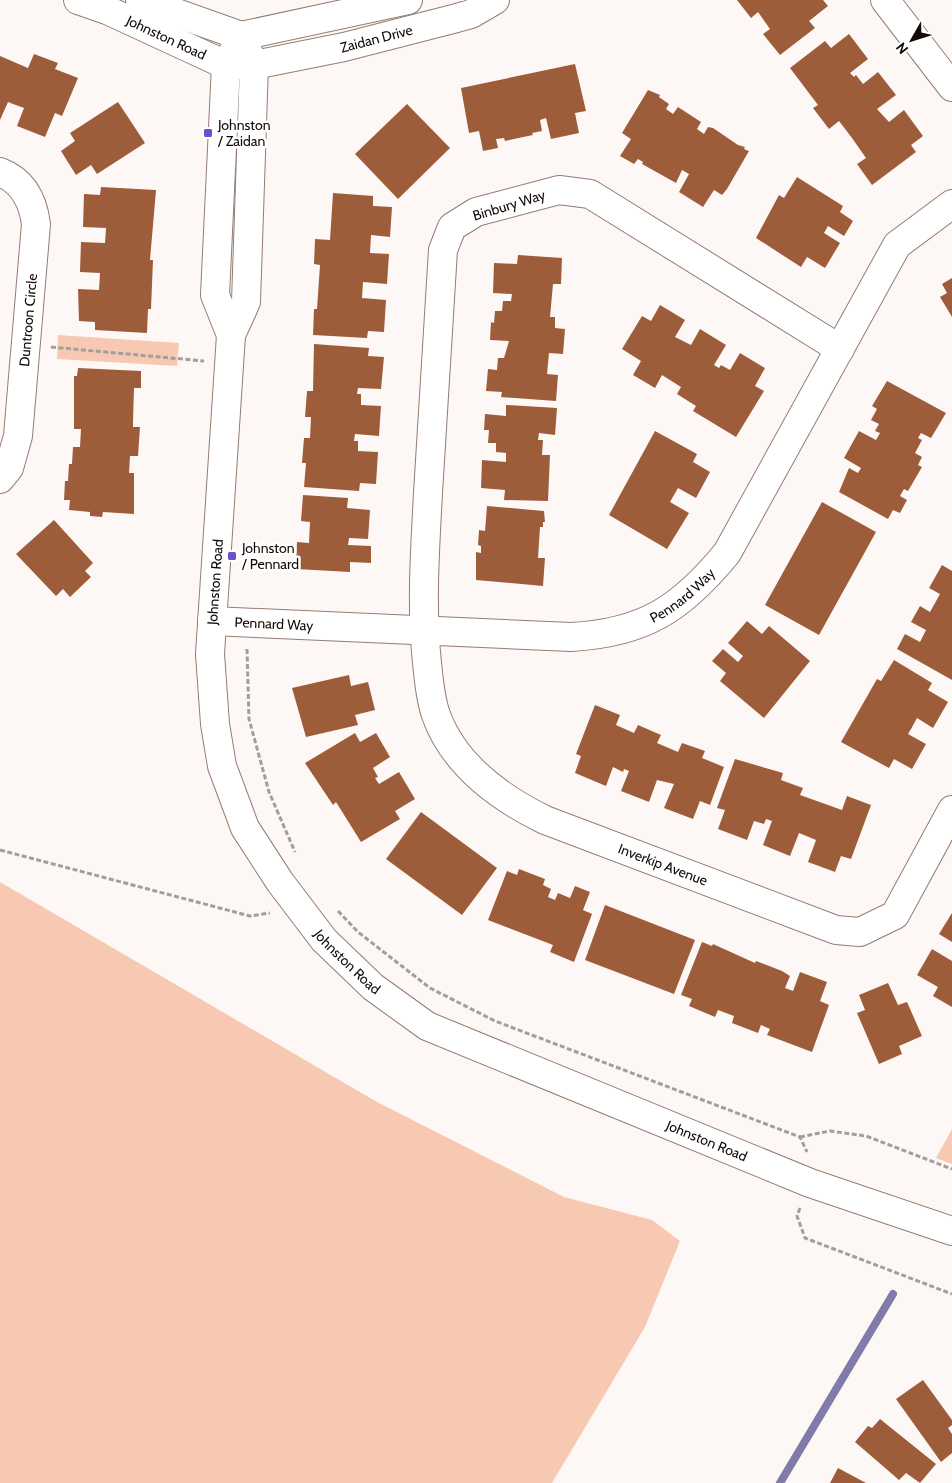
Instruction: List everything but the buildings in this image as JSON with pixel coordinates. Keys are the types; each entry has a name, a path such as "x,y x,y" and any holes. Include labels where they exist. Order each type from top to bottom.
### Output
{"street":[{"name":"Johnston Road","path":"78,0 107,10 226,65 254,65"},
{"name":"Johnston Road","path":"140,0 241,36 254,65 246,302 231,335 210,654 215,724 222,766 245,828 324,940 372,987 426,1026 805,1181 952,1231"},
{"path":"241,36 408,0"},
{"name":"Zaidan Drive","path":"254,65 344,47 462,16 495,0"},
{"path":"885,0 952,87"},
{"name":"Johnston Road","path":"231,335 215,295 226,65 241,36"},
{"name":"Duntroon Circle","path":"0,172 24,188 34,206 36,224 18,436 9,468 0,479"},
{"name":"Binbury Way","path":"424,631 424,564 443,250 452,227 476,212 559,190 590,194 840,349"},
{"name":"Pennard Way","path":"212,621 571,638 596,636 636,627 663,612 690,594 727,553 897,245 952,204"},
{"name":"Inverkip Avenue","path":"424,631 430,694 437,716 452,743 472,770 493,790 545,820 836,930 860,932 895,915 952,810"}],"path":[{"path":"26,345 229,363"},
{"path":"247,622 249,719 269,792 300,860"},
{"path":"0,850 250,916 300,908"},
{"path":"333,906 358,932 430,988 487,1017 800,1137 830,1131 866,1136 952,1169"},
{"path":"800,1137 808,1152 805,1181 797,1216 805,1238 952,1294"}],"shaded area":[{"path":"58,335 179,343 177,366 57,359"},
{"path":"0,882 377,1102 564,1197 652,1220 680,1241 645,1327 552,1483 0,1483"},
{"path":"952,1129 952,1164 936,1158"}],"waterway":[{"path":"780,1483 893,1294"}],"place":[{"name":"Johnston / Zaidan","path":"208,133"},
{"name":"Johnston / Pennard","path":"232,556"}]}
